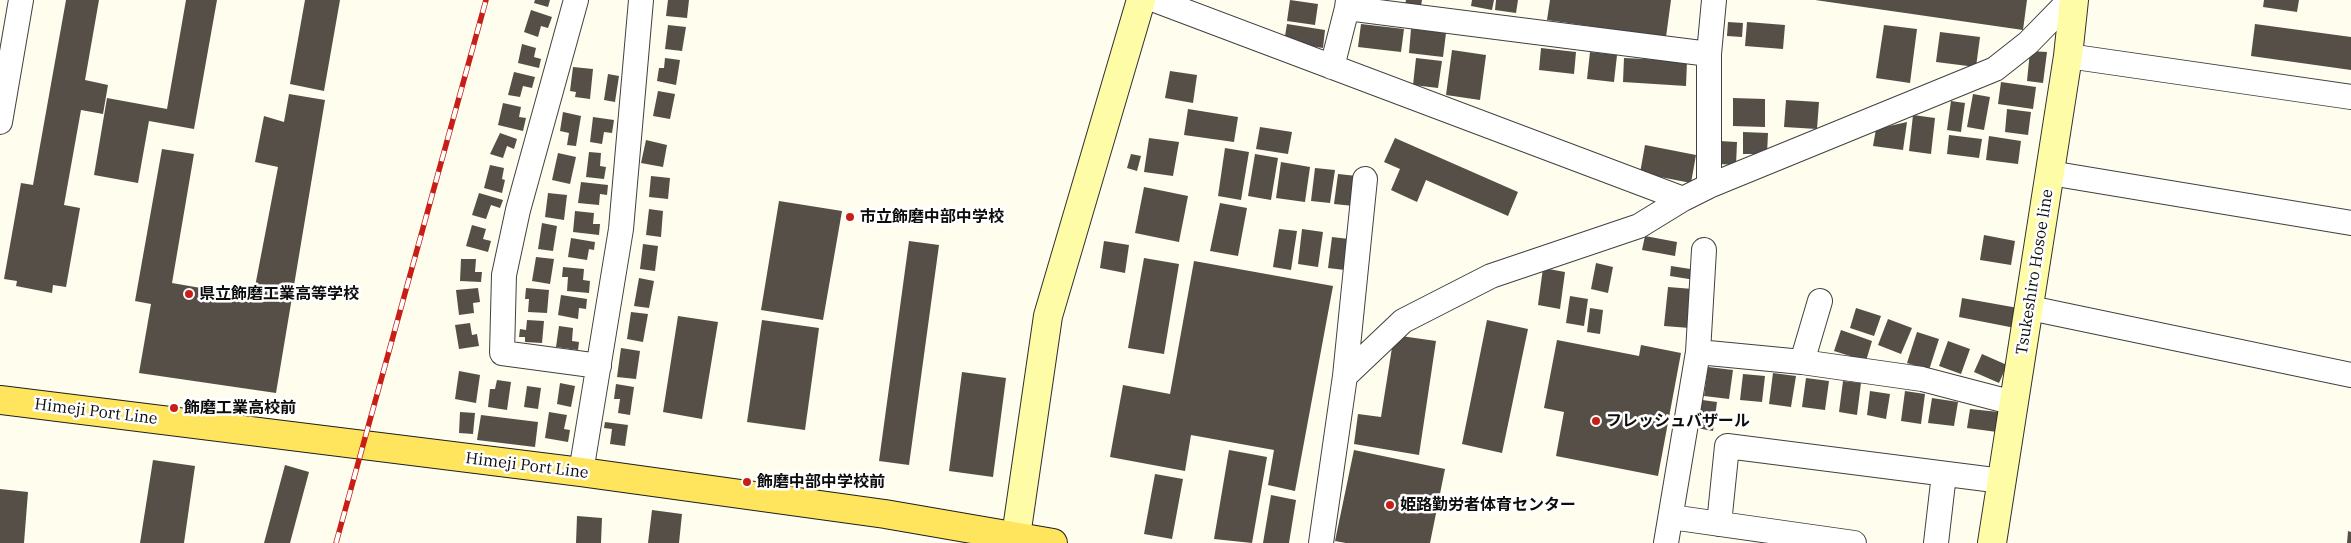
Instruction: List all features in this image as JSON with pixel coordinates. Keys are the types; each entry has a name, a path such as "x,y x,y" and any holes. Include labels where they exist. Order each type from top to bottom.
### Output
{"main road":[{"path":"1016,539 1048,316 1141,0"},
{"name":"Tsukeshiro Hosoe line","path":"1992,543 2030,308 2068,56 2074,0"},
{"name":"Himeji Port Line","path":"0,400 581,472 885,514 1016,539 1053,543"}],"street":[{"path":"0,122 20,0"},
{"path":"576,0 516,219 504,275 502,353 599,366"},
{"path":"581,472 621,229 641,0"},
{"path":"1155,0 1683,199"},
{"path":"1709,186 1708,54 1714,0"},
{"path":"1345,376 1403,321 1491,276 1639,226 1683,199 1709,186 1995,69 2028,43 2070,0"},
{"path":"1332,67 1347,4 1708,54"},
{"path":"2068,56 2351,97"},
{"path":"2050,173 2351,223"},
{"path":"1321,543 1345,376 1365,179"},
{"path":"1666,543 1698,352 1704,250"},
{"path":"1802,362 1820,302"},
{"path":"2030,308 2351,375"},
{"path":"1698,352 1802,362 1922,379 2014,403"},
{"path":"1719,524 1727,446 2002,481"},
{"path":"1936,543 1944,474"},
{"path":"1670,517 1854,543"}],"building":[{"path":"66,0 99,0 85,80 108,85 103,114 81,110 64,205 80,208 66,287 53,285 52,293 16,286 17,281 4,279 21,183 33,185"},
{"path":"186,0 217,0 194,129 149,121 138,183 94,175 107,98 167,109"},
{"path":"305,0 340,0 324,91 290,84"},
{"path":"535,0 550,0 548,7 534,3"},
{"path":"668,0 689,0 687,18 666,16"},
{"path":"1290,0 1318,4 1315,25 1287,21"},
{"path":"1406,0 1422,0 1421,6 1405,4"},
{"path":"1472,0 1494,0 1492,10 1471,6"},
{"path":"1496,0 1518,0 1516,13 1495,10"},
{"path":"1550,0 1671,0 1666,37 1547,20"},
{"path":"1815,0 2027,0 2023,30"},
{"path":"2264,0 2299,0 2297,12 2263,7"},
{"path":"531,10 552,17 548,28 541,26 538,37 524,32"},
{"path":"1728,22 1743,23 1742,37 1727,36"},
{"path":"1747,22 1785,25 1783,49 1745,46"},
{"path":"1287,24 1325,30 1323,48 1284,42"},
{"path":"1361,24 1404,29 1401,52 1358,47"},
{"path":"2255,24 2351,37 2351,70 2251,56"},
{"path":"668,25 686,27 682,51 665,49"},
{"path":"1884,25 1917,29 1910,83 1876,78"},
{"path":"1411,29 1446,33 1443,57 1409,53"},
{"path":"1940,32 1980,37 1976,67 1936,62"},
{"path":"522,44 536,48 534,57 541,59 539,68 518,63"},
{"path":"1541,48 1576,52 1574,74 1539,70"},
{"path":"1452,50 1486,55 1480,100 1446,95"},
{"path":"2030,51 2047,52 2043,83 2027,81"},
{"path":"1590,52 1617,55 1614,82 1587,79"},
{"path":"665,58 680,60 676,85 657,81 659,68 664,68"},
{"path":"1416,58 1442,61 1438,88 1413,85"},
{"path":"1624,58 1687,61 1686,86 1623,82"},
{"path":"573,67 593,69 590,99 575,97 576,92 570,91"},
{"path":"1170,71 1197,75 1193,103 1165,98"},
{"path":"514,72 535,77 532,88 523,86 520,97 508,95"},
{"path":"608,74 619,76 615,102 604,100"},
{"path":"2001,82 2036,87 2033,109 1998,104"},
{"path":"658,91 675,94 670,119 653,116"},
{"path":"289,94 325,100 276,393 139,373 151,304 135,301 162,149 194,154 172,283 253,297 278,167 255,162 264,116 284,122"},
{"path":"1973,94 1990,97 1984,130 1967,127"},
{"path":"1733,98 1765,99 1765,127 1733,126"},
{"path":"1786,100 1819,102 1817,129 1784,127"},
{"path":"1951,101 1965,103 1961,132 1947,130"},
{"path":"503,103 521,107 519,117 526,118 523,131 498,125"},
{"path":"1188,109 1238,117 1234,142 1184,135"},
{"path":"2007,109 2031,112 2028,135 2005,132"},
{"path":"563,112 581,116 576,146 567,145 569,133 560,131"},
{"path":"1913,115 1935,118 1931,154 1909,151"},
{"path":"593,117 614,120 612,133 604,132 602,144 590,142"},
{"path":"1907,122 1903,150 1873,146 1876,129"},
{"path":"1260,127 1292,132 1288,154 1256,149"},
{"path":"1743,132 1768,133 1767,154 1743,154"},
{"path":"500,133 517,139 514,149 507,146 503,158 490,154"},
{"path":"1949,135 1982,139 1979,158 1947,154"},
{"path":"1989,136 2021,141 2018,164 1986,160"},
{"path":"1149,138 1179,142 1173,176 1144,172"},
{"path":"1395,138 1518,192 1508,216 1426,180 1417,202 1391,190 1400,169 1384,162"},
{"path":"646,140 667,145 663,167 641,163"},
{"path":"1719,141 1737,142 1736,165 1719,164"},
{"path":"1645,145 1696,155 1691,183 1640,173"},
{"path":"1225,148 1249,152 1241,200 1218,196"},
{"path":"589,152 601,153 600,166 606,167 604,179 586,177"},
{"path":"558,153 576,157 570,184 552,180"},
{"path":"1131,154 1141,156 1137,171 1127,168"},
{"path":"1255,154 1278,158 1271,200 1248,196"},
{"path":"1281,162 1310,167 1305,202 1276,198"},
{"path":"490,165 504,168 502,179 505,180 502,193 484,188"},
{"path":"1315,168 1335,170 1330,203 1311,201"},
{"path":"1338,174 1357,176 1354,206 1334,204"},
{"path":"651,176 670,178 668,199 649,197"},
{"path":"581,182 608,185 607,195 600,194 599,205 578,203"},
{"path":"1144,187 1188,196 1179,242 1135,233"},
{"path":"479,193 503,200 500,208 491,205 486,219 472,215"},
{"path":"548,193 567,195 564,220 545,217"},
{"path":"779,201 842,211 823,320 761,310"},
{"path":"1220,203 1247,208 1238,256 1210,251"},
{"path":"649,209 663,211 661,237 646,235"},
{"path":"575,211 594,213 593,224 600,224 599,235 573,232"},
{"path":"542,223 557,226 553,251 538,249"},
{"path":"472,225 486,229 483,239 491,241 488,252 466,246"},
{"path":"1279,229 1297,231 1291,270 1273,267"},
{"path":"1302,229 1323,232 1318,267 1298,264"},
{"path":"1984,235 2015,241 2011,265 1980,260"},
{"path":"1645,236 1677,242 1675,256 1642,250"},
{"path":"1332,237 1349,239 1345,270 1328,268"},
{"path":"571,238 595,242 594,250 589,249 587,260 568,257"},
{"path":"909,241 939,245 909,465 879,461"},
{"path":"1104,241 1129,245 1125,273 1100,268"},
{"path":"643,244 658,246 655,271 640,269"},
{"path":"536,257 554,259 550,284 532,281"},
{"path":"1144,258 1179,264 1164,354 1128,348"},
{"path":"461,259 476,259 475,272 482,272 481,282 460,281"},
{"path":"1194,261 1333,286 1295,491 1268,485 1274,450 1191,435 1185,471 1110,457 1123,385 1170,394"},
{"path":"1596,263 1613,267 1608,293 1591,289"},
{"path":"1671,266 1697,270 1695,280 1670,276"},
{"path":"563,267 584,269 583,280 590,281 589,293 567,291 568,277 562,277"},
{"path":"1543,268 1565,272 1560,309 1538,305"},
{"path":"639,278 654,281 649,308 634,306"},
{"path":"1668,287 1693,289 1690,328 1664,326"},
{"path":"478,288 480,302 473,303 474,313 459,315 456,290"},
{"path":"526,288 549,290 547,313 528,312 529,299 525,299"},
{"path":"561,295 587,299 586,309 579,308 578,319 558,315"},
{"path":"1570,296 1588,299 1584,326 1566,323"},
{"path":"1962,298 2018,308 2015,328 1959,317"},
{"path":"1590,308 1603,310 1600,334 1587,332"},
{"path":"1856,308 1881,316 1874,336 1850,328"},
{"path":"631,312 648,314 643,342 627,339"},
{"path":"678,316 718,322 702,419 663,412"},
{"path":"1888,319 1912,328 1901,354 1878,345"},
{"path":"527,320 544,321 542,343 525,342 525,337 519,337 520,329 526,330"},
{"path":"762,320 819,328 805,430 747,422"},
{"path":"1487,320 1528,329 1502,453 1462,444"},
{"path":"470,323 472,335 477,334 479,346 459,349 455,325"},
{"path":"559,326 573,328 572,341 579,342 578,350 556,347"},
{"path":"1841,330 1872,341 1866,361 1834,351"},
{"path":"1917,332 1939,339 1929,370 1907,363"},
{"path":"1394,335 1436,341 1419,455 1354,444 1358,414 1381,417"},
{"path":"1557,340 1639,356 1641,345 1681,353 1658,476 1556,456 1564,412 1544,408"},
{"path":"1948,341 1970,349 1961,374 1939,366"},
{"path":"621,348 640,351 636,379 617,377"},
{"path":"1982,354 2007,365 1999,383 1974,372"},
{"path":"1708,367 1733,370 1729,399 1704,396"},
{"path":"459,371 480,375 476,403 455,399"},
{"path":"962,372 1006,378 993,477 949,471"},
{"path":"1773,373 1796,376 1791,407 1769,404"},
{"path":"1743,374 1765,376 1762,402 1740,400"},
{"path":"1806,378 1829,381 1825,410 1802,407"},
{"path":"497,380 511,382 507,410 488,407 490,389 495,389"},
{"path":"1843,381 1861,383 1857,415 1839,412"},
{"path":"560,383 575,386 571,407 557,404"},
{"path":"616,384 634,387 630,415 618,413 620,399 614,399"},
{"path":"527,386 541,388 538,409 524,407"},
{"path":"1870,391 1890,394 1886,419 1867,415"},
{"path":"1905,391 1925,394 1921,424 1901,421"},
{"path":"1932,398 1958,402 1954,426 1928,423"},
{"path":"1695,399 1717,402 1713,431 1691,427"},
{"path":"1970,409 1999,412 1997,432 1967,428"},
{"path":"460,412 475,413 473,434 459,433"},
{"path":"549,412 567,415 564,429 570,430 568,442 545,438"},
{"path":"481,415 538,422 535,447 477,440"},
{"path":"605,422 628,425 625,446 610,444 612,429 604,428"},
{"path":"1229,450 1267,457 1252,543 1214,539"},
{"name":"姫路勤労者体育センター","path":"1354,450 1445,469 1430,543 1346,543 1335,541"},
{"path":"153,460 195,466 184,543 140,543"},
{"path":"285,465 309,472 290,543 264,543"},
{"path":"1155,474 1183,479 1172,539 1144,534"},
{"path":"0,489 28,492 24,543 0,543"},
{"path":"1271,495 1296,500 1289,543 1263,543"},
{"path":"652,510 682,514 679,543 648,543"},
{"path":"577,516 602,518 601,543 576,543"},
{"path":"2348,531 2351,532 2351,543 2347,543"}],"railway":[{"path":"336,543 486,0"}],"place":[{"name":"市立飾磨中部中学校","path":"850,217"},
{"name":"県立飾磨工業高等学校","path":"189,294"},
{"name":"飾磨工業高校前","path":"174,408"},
{"name":"フレッシュバザール","path":"1596,421"},
{"name":"飾磨中部中学校前","path":"747,482"},
{"name":"姫路勤労者体育センター","path":"1390,505"}]}
